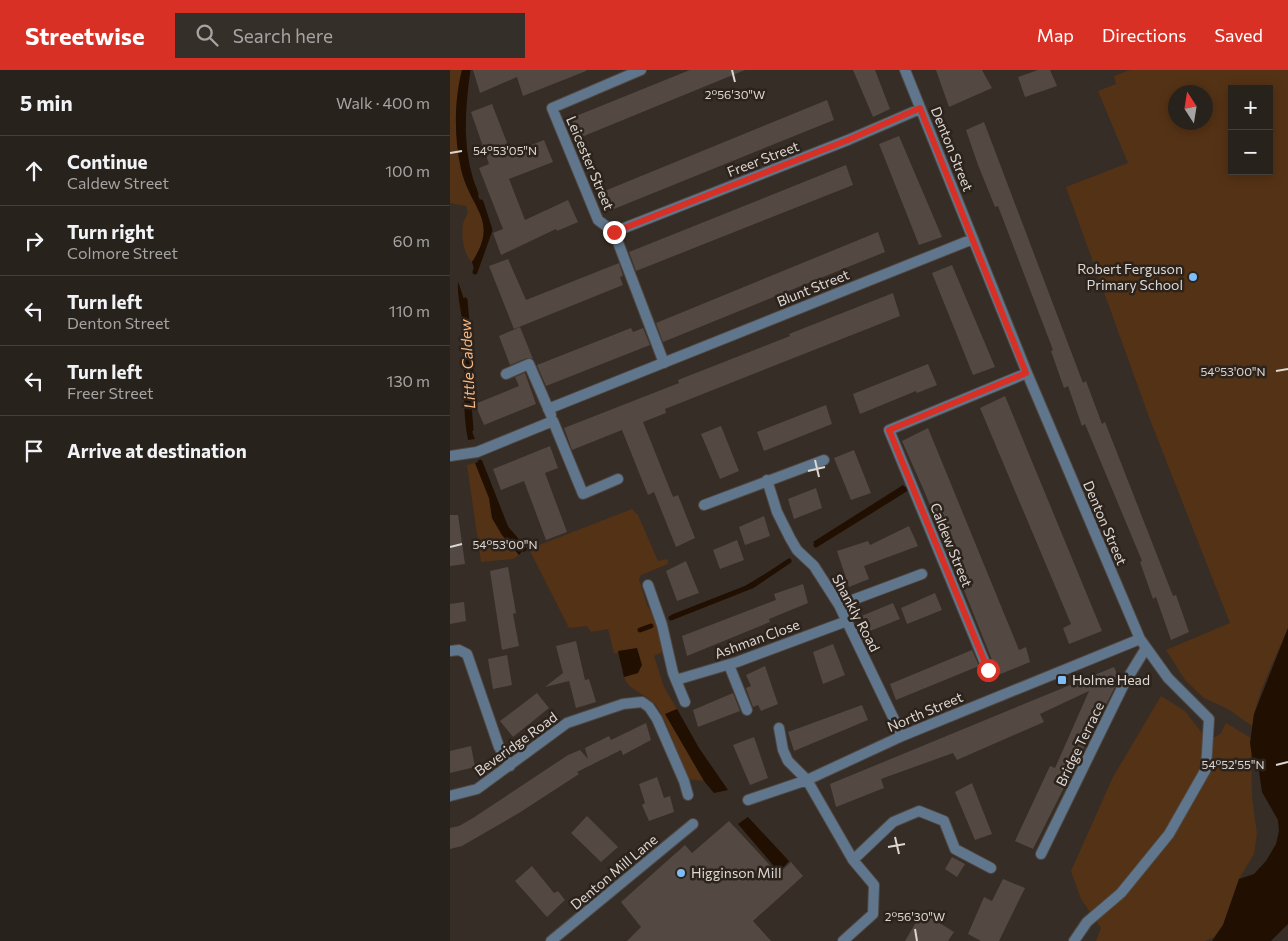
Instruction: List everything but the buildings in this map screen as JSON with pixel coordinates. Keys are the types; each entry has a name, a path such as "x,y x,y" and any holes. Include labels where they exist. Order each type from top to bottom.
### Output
{"street":[{"name":"Leicester Street","path":"641,70 552,108 598,220 614,232 664,363"},
{"name":"Denton Street","path":"905,70 1026,373 1143,644 1168,678 1209,719 1206,769 1169,834 1121,893 1087,922 1074,941"},
{"name":"Freer Street","path":"614,232 848,140 920,108"},
{"name":"Blunt Street","path":"551,408 973,239"},
{"path":"506,374 529,364 551,408 553,421 583,494 618,479"},
{"name":"Caldew Street","path":"988,670 889,430 1026,373"},
{"path":"450,456 477,452 553,421"},
{"path":"704,505 824,460"},
{"name":"Shankly Road","path":"767,480 778,512 790,538 798,550 814,566 839,605 902,736"},
{"path":"839,605 922,574"},
{"path":"648,585 662,625 669,658 685,702"},
{"name":"Ashman Close","path":"676,680 728,665 847,621"},
{"name":"North Street","path":"748,800 807,780 902,736 1143,644"},
{"name":"Bridge Terrace","path":"1041,854 1143,644"},
{"path":"450,651 459,650 467,654 499,747 510,766"},
{"path":"728,665 747,710"},
{"name":"Beveridge Road","path":"450,796 477,789 567,723 623,704 642,702 649,707 657,719 684,781 688,795"},
{"path":"779,728 783,750 788,761 807,780 853,860 874,885 873,914 843,941"},
{"path":"853,860 893,822 919,811 944,821 956,849 990,868"},
{"name":"Denton Mill Lane","path":"551,941 693,824"}],"shaded area":[{"path":"450,70 462,70 457,107 459,157 465,182 483,224 480,248 472,262 465,249 462,234 467,213 466,206 450,203"},
{"name":"Robert Ferguson Primary School","path":"1130,70 1288,70 1288,628 1262,688 1252,726 1228,709 1204,698 1185,680 1166,650 1230,623 1149,417 1066,187 1128,163 1098,91 1116,84 1114,76"},
{"path":"475,463 489,498 492,518 502,535 519,555 513,559 481,562 467,465"},
{"path":"632,509 638,515 658,561 668,559 668,564 641,575 639,579 647,605 655,618 662,641 662,652 654,656 664,687 677,709 666,714 704,781 688,779 666,724 657,707 630,686 624,677 638,673 618,651 618,653 614,653 608,629 591,632 587,626 569,628 529,549"},
{"path":"1161,696 1185,711 1205,737 1215,737 1221,733 1226,723 1251,738 1252,797 1257,834 1254,854 1239,879 1223,925 1214,937 1205,941 1096,941 1101,928 1081,899 1071,871 1113,777"}],"water":[{"path":"462,70 468,70 463,124 464,151 472,184 485,209 490,228 487,244 475,272 472,262 480,248 483,225 465,183 459,157 456,107"},
{"path":"458,282 465,303 470,336 471,378 469,414 475,439 468,440 464,401 464,335"},
{"path":"480,462 506,528 524,549 519,555 502,535 492,518 489,498 475,463"},
{"path":"903,485 906,489 816,545 813,542"},
{"path":"788,560 752,586 671,618 671,615 745,586"},
{"path":"1288,628 1288,924 1271,941 1212,941 1223,925 1239,879 1254,874 1266,861 1276,844 1279,831 1278,820 1262,792 1259,771 1253,763 1250,743 1254,714"},
{"path":"637,648 642,665 638,673 624,677 618,651"},
{"path":"677,709 699,748 728,790 714,793 704,781 665,714"},
{"path":"748,817 789,861 779,872 738,824"}],"waterway":[{"path":"468,70 463,117 464,149 476,194"},
{"path":"475,272 490,230 481,202"},
{"name":"Little Caldew","path":"465,300 471,368 469,405 471,429"},
{"path":"480,462 506,528 524,549"},
{"path":"816,545 906,489"},
{"path":"671,618 752,586 789,561"},
{"path":"640,630 651,626"}],"place":[{"name":"Robert Ferguson Primary School","path":"1193,277"},
{"name":"Holme Head","path":"1062,680"},
{"name":"Higginson Mill","path":"681,873"}],"route":[{"path":"614,232 848,140 920,108 1026,373 889,430 988,670"}]}
